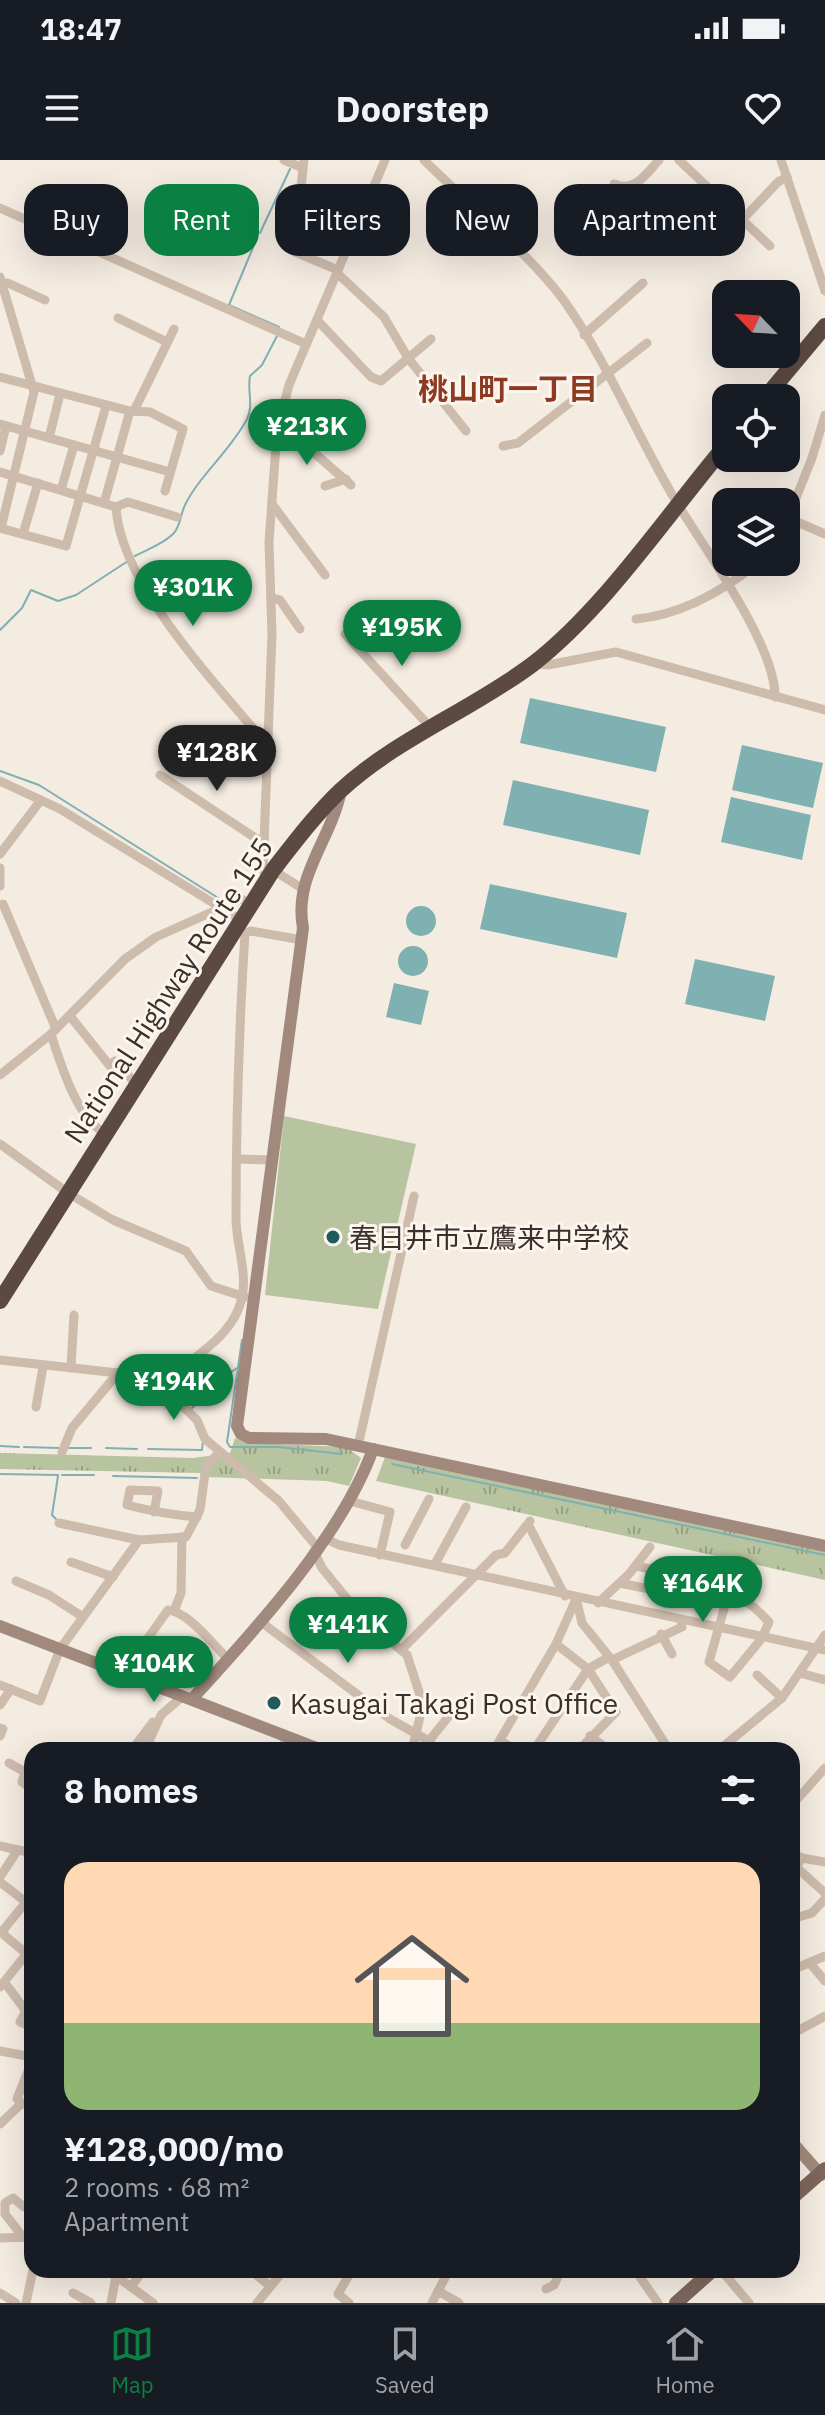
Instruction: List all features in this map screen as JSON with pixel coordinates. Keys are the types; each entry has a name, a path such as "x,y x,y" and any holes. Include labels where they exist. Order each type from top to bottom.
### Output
{"highway":[{"path":"777,384 825,326"},
{"name":"National Highway Route 155","path":"0,1301 241,927 251,904 270,875 341,790 532,664 595,604 712,462"}],"main road":[{"path":"800,2191 824,2175"},
{"path":"676,2303 704,2278"}],"street":[{"path":"284,160 304,164 295,252 337,271 384,317 408,358 466,431"},
{"path":"303,889 270,875 264,839 272,504 277,431 289,385 385,160"},
{"path":"424,160 564,301 677,503 729,584 757,638 775,687 775,697"},
{"path":"636,184 659,160"},
{"path":"679,160 704,184"},
{"path":"781,160 825,291"},
{"path":"745,217 778,182 787,177"},
{"path":"0,208 306,344"},
{"path":"745,223 770,246"},
{"path":"1,281 45,300"},
{"path":"1,281 33,386 15,476 0,528 66,546 106,406"},
{"path":"584,335 643,283"},
{"path":"118,318 167,342"},
{"path":"317,320 371,377 389,389"},
{"path":"104,503 132,410 174,329"},
{"path":"381,381 431,339"},
{"path":"503,446 518,443 647,343"},
{"path":"0,377 106,406 132,410 183,429 165,491"},
{"path":"49,438 60,394"},
{"path":"799,488 825,415"},
{"path":"0,451 3,425 170,472"},
{"path":"277,431 304,444 348,482 325,486"},
{"path":"61,490 74,445"},
{"path":"0,472 116,507 128,502 177,517"},
{"path":"23,534 38,483"},
{"path":"272,504 325,575"},
{"path":"116,507 132,564 165,618 268,746"},
{"path":"800,525 825,534"},
{"path":"636,619 664,616 740,576"},
{"path":"271,598 280,600 300,629"},
{"path":"360,649 369,630"},
{"path":"345,634 431,728"},
{"path":"532,664 548,665 616,652 825,710"},
{"path":"160,775 257,839 264,839"},
{"path":"0,781 41,800 219,908 241,927 302,940"},
{"path":"341,790 336,818 307,871 299,907 302,940 237,1426 241,1434 249,1438 326,1439 825,1546"},
{"path":"0,854 41,800"},
{"path":"0,868 0,886"},
{"path":"0,1075 54,1031 125,959 156,937 241,899 251,904"},
{"path":"3,904 54,1031 65,1076 94,1128 106,1133"},
{"path":"166,1383 223,1335 242,1297 245,1278 236,1223 241,927"},
{"path":"70,1016 110,1066 115,1061 137,1085"},
{"path":"0,1144 68,1193 122,1224 186,1251 211,1286 242,1297 256,1298"},
{"path":"238,1159 272,1160"},
{"path":"358,1446 414,1196"},
{"path":"71,1368 74,1315"},
{"path":"0,1360 118,1373 166,1383"},
{"path":"36,1407 43,1367"},
{"path":"62,1452 72,1428 118,1373"},
{"path":"166,1383 170,1394 197,1420 205,1439 279,1501 318,1545 343,1596 401,1650 413,1666 423,1704 415,1742"},
{"path":"139,1742 161,1715 187,1697 228,1659 261,1622 350,1501 361,1484 373,1449"},
{"path":"59,1523 139,1540 186,1537 197,1517 203,1474 208,1462 219,1453"},
{"path":"405,1545 429,1499"},
{"path":"350,1501 390,1512 380,1555"},
{"path":"435,1564 466,1507"},
{"path":"154,1512 197,1517"},
{"path":"401,1650 496,1555 505,1553 529,1523 565,1596"},
{"path":"174,1611 181,1593 182,1537"},
{"path":"0,1685 40,1701 60,1649 139,1540"},
{"path":"318,1545 380,1555 820,1650"},
{"path":"598,1603 637,1566 650,1547"},
{"path":"71,1562 113,1577"},
{"path":"620,1583 683,1596 694,1579 637,1566"},
{"path":"16,1581 49,1595 83,1617"},
{"path":"500,1741 556,1644 576,1598"},
{"path":"576,1598 582,1623 610,1659 664,1742"},
{"path":"727,1598 740,1598 769,1622 762,1638 730,1677 709,1662 727,1598"},
{"path":"123,1673 168,1610 174,1611 228,1659"},
{"path":"539,1742 588,1669 682,1627 681,1620"},
{"path":"261,1622 390,1719 427,1742"},
{"path":"1,1630 60,1649 302,1742"},
{"path":"661,1634 672,1654"},
{"path":"729,1742 782,1698 820,1650 825,1635"},
{"path":"556,1644 588,1669 616,1708 585,1742"},
{"path":"800,1673 825,1680"},
{"path":"757,1675 782,1698"},
{"path":"0,1705 11,1689"},
{"path":"435,1742 460,1702"},
{"path":"149,1742 161,1715"},
{"path":"0,1728 3,1729 0,1736"},
{"path":"284,1742 287,1736"},
{"path":"590,1736 598,1742"},
{"path":"9,1763 24,1771"},
{"path":"800,1796 825,1768"},
{"path":"0,1846 24,1852"},
{"path":"24,1853 0,1880 24,1900"},
{"path":"800,1861 802,1858 825,1862"},
{"path":"800,1871 825,1893"},
{"path":"800,1917 812,1913 825,1899"},
{"path":"24,1904 4,1929 4,1935 24,1947"},
{"path":"800,1967 825,1956"},
{"path":"24,1958 2,1985 24,2009"},
{"path":"810,1963 825,1981"},
{"path":"800,2030 825,2016"},
{"path":"0,2051 24,2059"},
{"path":"0,2124 22,2103 17,2099 24,2082"},
{"path":"800,2150 824,2175"},
{"path":"24,2207 13,2198 5,2203 5,2214 24,2234"},
{"path":"0,2238 24,2237"},
{"path":"26,2303 31,2278"},
{"path":"109,2300 116,2278"},
{"path":"123,2278 153,2303"},
{"path":"132,2285 138,2278"},
{"path":"260,2278 269,2285"},
{"path":"257,2303 276,2278"},
{"path":"347,2278 338,2294 349,2303"},
{"path":"432,2303 445,2278"},
{"path":"546,2289 554,2285 557,2278"},
{"path":"641,2278 658,2303"},
{"path":"728,2278 749,2303"},
{"path":"438,2291 459,2303"},
{"path":"0,2293 16,2303"},
{"path":"73,2293 91,2303"}],"green space":[{"path":"284,1116 416,1144 378,1309 265,1295"},
{"path":"235,1438 247,1443 346,1447 361,1458 349,1486 327,1481 206,1477 200,1473 0,1469 0,1453 193,1458 230,1453"},
{"path":"385,1457 825,1551 825,1580 376,1481"}],"water":[{"path":"530,698 666,727 656,772 520,743"},
{"path":"742,745 823,763 813,808 732,790"},
{"path":"513,780 649,810 640,855 503,825"},
{"path":"731,797 811,815 802,860 721,842"},
{"path":"490,884 627,913 617,958 480,929"},
{"path":"421,906 432,910 436,921 432,932 421,936 410,932 406,921 410,910"},
{"path":"413,946 424,950 428,961 424,972 413,976 402,972 398,961 402,950"},
{"path":"695,959 775,976 765,1021 685,1004"},
{"path":"394,983 429,991 421,1025 386,1017"}],"waterway":[{"path":"260,233 290,169"},
{"path":"249,256 229,305 279,327"},
{"path":"135,556 165,541 176,531 191,494 247,419 250,376 262,365 277,336"},
{"path":"0,630 22,608 31,590 58,601 76,595 128,561"},
{"path":"0,771 39,785 223,901"},
{"path":"242,1340 227,1442 230,1447 278,1447 342,1454"},
{"path":"192,1408 215,1384 237,1368"},
{"path":"148,1449 202,1450 203,1441"},
{"path":"0,1446 19,1447"},
{"path":"24,1447 59,1448"},
{"path":"69,1448 91,1448"},
{"path":"106,1448 137,1449"},
{"path":"392,1464 825,1555"},
{"path":"0,1474 58,1475"},
{"path":"62,1475 94,1475"},
{"path":"56,1519 52,1515 58,1476"},
{"path":"113,1476 197,1478"}],"place":[{"name":"春日井市立鷹来中学校","path":"333,1237"},
{"name":"Kasugai Takagi Post Office","path":"274,1703"}],"district":[{"name":"桃山町一丁目","path":"508,388"}]}
